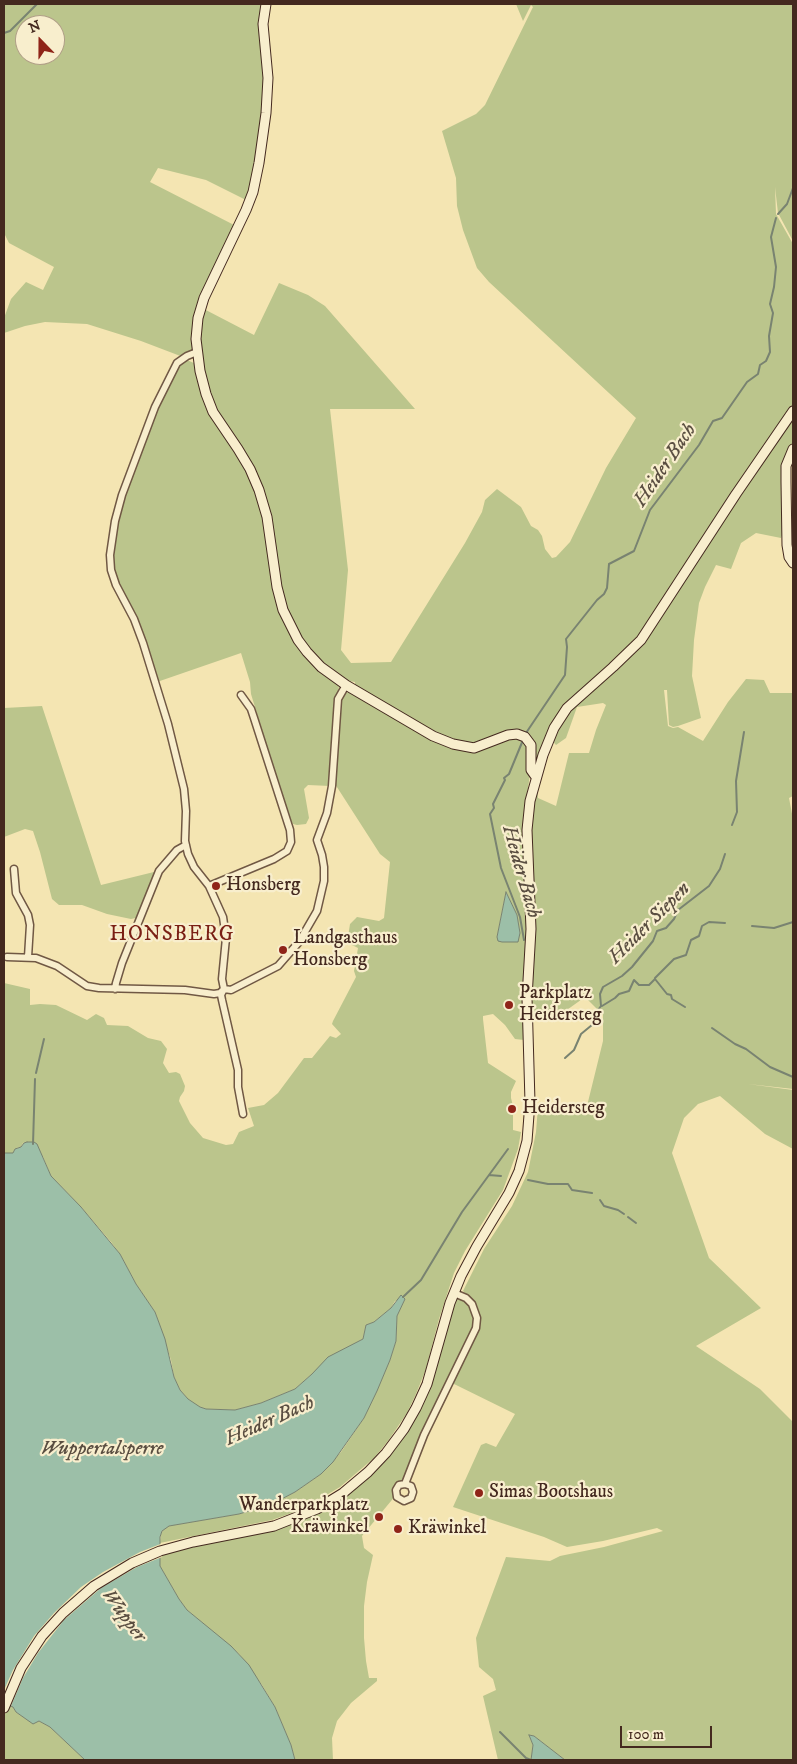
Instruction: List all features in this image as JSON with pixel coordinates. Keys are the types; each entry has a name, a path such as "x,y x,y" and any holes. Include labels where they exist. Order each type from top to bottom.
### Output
{"main road":[{"path":"266,4 264,24 268,78 263,143 253,192 200,308 196,329 197,352 202,381 213,412 250,469 259,490 267,516 277,587 284,610 298,640 307,652 321,667 346,685 433,736 453,744 474,748 508,735 524,736 531,745 531,770 536,777"},
{"path":"4,1706 31,1652 49,1628 71,1605 94,1586 124,1567 155,1553 184,1544 253,1531 288,1521 332,1500 368,1472 404,1430 419,1402 432,1369 454,1293 469,1260 515,1182 527,1141 530,1102 527,998 531,929 527,830 530,800 548,742 560,718 572,703 613,668 641,640 793,411"},
{"path":"793,450 786,466 788,550 793,563"}],"street":[{"path":"197,352 177,362 155,407 122,495 115,521 110,555 111,570 116,585 136,627 168,724 184,789 186,845 194,868 209,886 226,927 222,979 224,989 221,995 238,1070 238,1087 243,1114"},
{"path":"224,989 231,990 278,966 299,942 317,911 324,881 322,855 317,840 328,812 332,786 338,699 346,685"},
{"path":"209,886 274,859 287,851 291,842 290,830 251,709 241,695"},
{"path":"115,989 122,962 159,871 177,850 186,845"},
{"path":"14,869 16,893 28,915 30,925 28,957"},
{"path":"7,957 28,957 57,966 87,986 115,989 186,990 214,994 220,993 224,989"},
{"path":"405,1484 424,1435 476,1328 477,1318 470,1302 454,1293"}],"green space":[{"path":"4,4 264,4 265,113 248,201 206,180 158,168 150,182 238,227 203,303 196,352 183,357 87,324 45,322 4,333 4,318 11,299 26,282 43,290 54,267 9,243 4,233"},
{"path":"516,4 793,4 793,241 778,213 775,187 776,214 793,244 793,405 780,425 793,416 793,444 789,452 784,530 781,538 756,533 741,543 731,569 716,565 705,587 699,603 692,676 701,718 678,726 673,727 669,725 667,690 664,690 668,726 673,728 678,727 703,741 728,702 746,679 764,680 770,693 793,693 793,796 789,798 793,819 793,1089 748,1084 793,1090 793,1149 765,1134 720,1096 698,1104 684,1118 672,1153 709,1258 761,1308 696,1346 760,1389 793,1422 793,1760 565,1760 534,1736 529,1735 533,1745 531,1760 498,1760 483,1696 496,1690 493,1679 479,1667 476,1638 506,1557 550,1561 560,1556 604,1547 663,1531 657,1528 603,1541 567,1547 544,1537 453,1507 481,1445 486,1443 496,1447 515,1414 450,1382 476,1332 474,1302 463,1291 484,1249 512,1206 528,1172 536,1132 538,1107 570,1113 587,1106 603,1041 603,1015 585,997 557,1017 532,1021 529,830 537,781 538,798 556,806 569,753 589,753 606,705 603,703 577,707 566,738 556,745 550,738 536,777 528,739 506,736 526,739 530,774 524,817 529,934 524,1040 515,1039 505,1025 493,1014 483,1016 483,1019 488,1063 516,1081 511,1092 511,1098 513,1130 521,1132 518,1149 503,1190 465,1251 454,1273 439,1319 426,1369 407,1413 374,1458 340,1487 303,1509 272,1520 160,1543 161,1534 164,1528 168,1526 239,1514 272,1504 295,1492 321,1474 341,1452 364,1418 390,1360 396,1341 397,1316 405,1299 395,1301 391,1308 374,1322 366,1325 363,1339 312,1374 295,1389 261,1403 235,1410 199,1407 180,1390 174,1377 171,1360 155,1312 111,1242 51,1176 43,1157 27,1142 23,1143 13,1153 4,1153 4,983 30,989 30,1005 56,1005 87,1020 96,1014 104,1018 107,1025 128,1026 148,1038 161,1041 167,1049 163,1063 169,1073 176,1072 180,1074 185,1086 179,1101 190,1123 203,1138 226,1145 233,1144 239,1132 254,1126 248,1108 264,1105 278,1093 304,1058 312,1058 330,1036 336,1038 341,1034 332,1024 356,977 354,971 358,948 348,943 350,924 357,917 379,921 384,918 390,862 380,854 335,784 338,713 342,695 355,691 453,744 355,685 355,682 344,680 321,664 295,629 278,587 269,517 209,393 198,343 202,308 254,335 279,283 308,295 325,306 415,409 330,409 348,570 341,650 351,663 391,662 465,543 482,512 485,500 497,489 521,507 531,526 538,530 542,536 545,549 552,558 556,557 570,542 606,468 636,418 489,282 477,268 463,230 457,206 456,178 442,131 476,114 485,105 533,7 531,5 523,21","holes":["506,892 517,915 520,933 497,937"]},
{"path":"187,360 196,364 205,394 249,469 270,540 291,629 339,684 330,786 308,785 304,789 309,818 306,824 293,824 287,812 251,694 250,682 241,653 157,682 117,584 111,555 123,496 156,408 180,365"},
{"path":"42,706 101,885 158,871 140,917 131,919 107,914 82,905 59,905 52,899 33,831 25,829 4,837 4,708"},
{"path":"454,1293 466,1298 477,1321 396,1495 362,1536 364,1548 373,1555 364,1606 364,1638 369,1678 377,1678 377,1681 351,1703 337,1721 332,1738 333,1760 295,1760 291,1745 275,1707 262,1685 239,1654 187,1610 160,1566 160,1551 289,1521 359,1481 412,1416"},
{"path":"4,1703 13,1707 16,1712 33,1723 39,1721 50,1727 85,1760 4,1760"}],"water":[{"path":"506,892 517,915 520,933 518,942 502,942 498,941 497,937"},
{"name":"Wuppertalsperre","path":"27,1142 37,1144 51,1176 81,1207 120,1254 136,1284 155,1312 165,1339 174,1377 180,1390 188,1399 200,1407 235,1410 261,1403 295,1389 328,1357 363,1339 366,1325 374,1322 391,1308 401,1295 405,1299 397,1316 396,1341 377,1391 364,1418 333,1462 321,1474 295,1492 272,1504 239,1514 169,1526 162,1531 160,1537 160,1566 179,1599 187,1610 231,1646 249,1665 275,1707 291,1745 295,1760 85,1760 50,1727 39,1721 33,1724 16,1712 13,1707 4,1703 4,1153 13,1153 15,1149"},
{"path":"529,1735 534,1736 565,1760 531,1760 533,1745"}],"pier":[{"path":"163,1543 162,1557 137,1567 101,1588 64,1620 38,1653 23,1678 11,1706 4,1704 4,1690 13,1670 34,1636 54,1613 81,1587 103,1572 140,1552"}],"waterway":[{"path":"4,33 10,31 37,4"},
{"name":"Heider Bach","path":"778,214 787,204 793,188"},
{"name":"Heider Bach","path":"526,733 565,675 566,639 604,594 607,588 609,564 634,551 650,510 699,445 713,421 722,418 747,382 758,374 760,365 766,361 770,352 769,336 773,313 770,304 776,267 771,237 776,218"},
{"name":"Heider Siepen","path":"732,825 737,812 736,781 744,732"},
{"name":"Heider Bach","path":"523,740 509,774 504,778 505,780 490,814 501,868 520,917 524,940"},
{"name":"Heider Siepen","path":"565,1058 574,1050 581,1034 598,1020 596,1013 601,1006 600,994 603,987 622,976 632,967 653,941 657,931 666,928 674,919 678,910 709,886 720,869 725,854"},
{"path":"655,978 674,959 686,955 691,940 699,936 702,926 709,922 725,923"},
{"path":"752,926 774,928 793,922"},
{"path":"602,1006 619,994 629,991 634,980 639,985 649,985 655,979 667,994 671,995 672,999 685,1007"},
{"path":"712,1028 735,1044 746,1049 770,1067 793,1077"},
{"path":"36,1073 44,1039"},
{"path":"33,1144 35,1079"},
{"name":"Heider Bach","path":"403,1297 421,1280 462,1212 508,1149"},
{"path":"489,1175 501,1176"},
{"path":"528,1180 548,1184 568,1184 572,1190 592,1193"},
{"path":"600,1200 604,1206 624,1214"},
{"path":"628,1217 636,1223"},
{"path":"500,1732 526,1758 531,1760"}],"place":[{"name":"Honsberg","path":"216,886"},
{"name":"Landgasthaus Honsberg","path":"283,950"},
{"name":"Parkplatz Heidersteg","path":"509,1005"},
{"name":"Heidersteg","path":"512,1109"},
{"name":"Simas Bootshaus","path":"479,1493"},
{"name":"Wanderparkplatz Kräwinkel","path":"379,1517"},
{"name":"Kräwinkel","path":"398,1529"}],"district":[{"name":"HONSBERG","path":"172,936"}],"water label":[{"name":"Wupper","path":"123,1616"}]}
